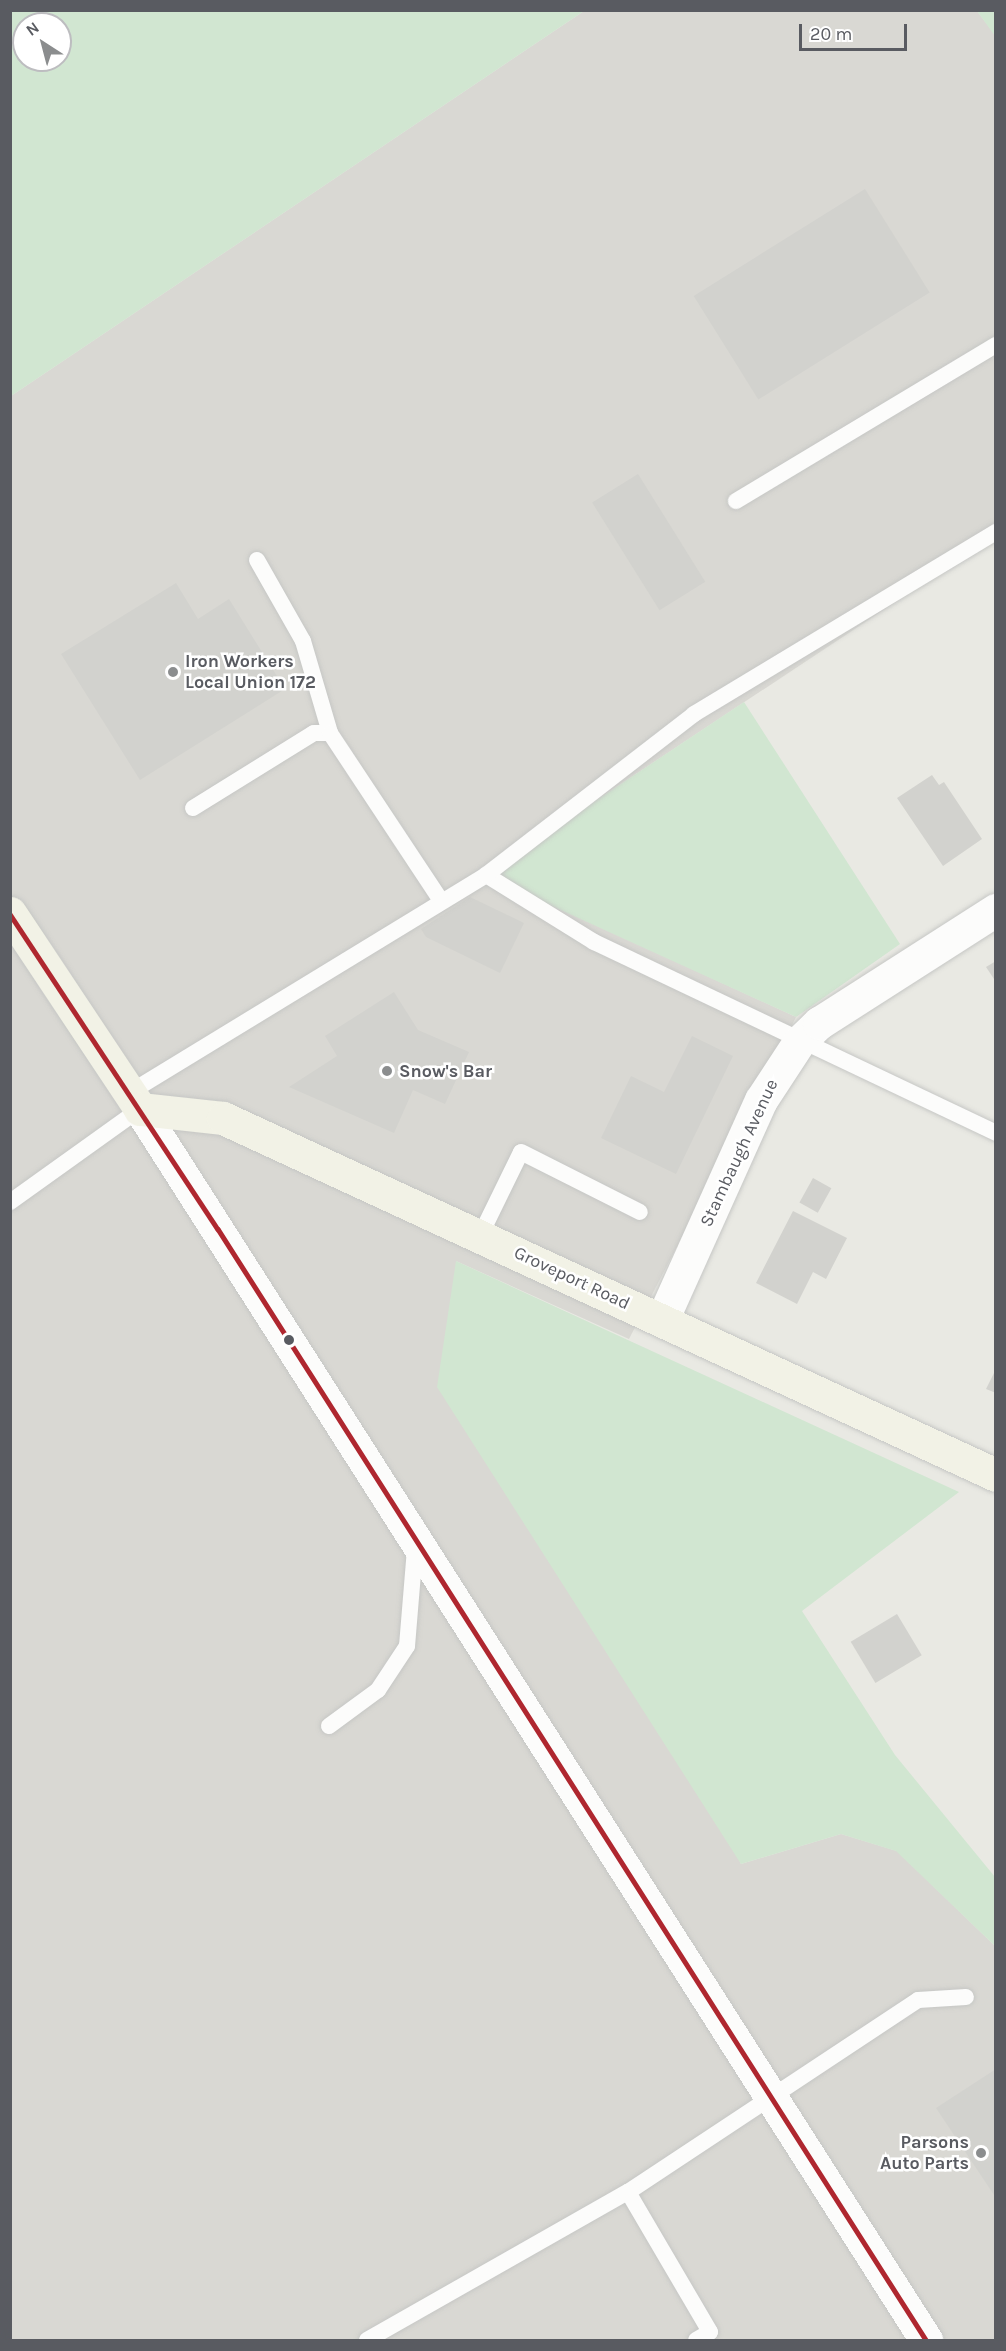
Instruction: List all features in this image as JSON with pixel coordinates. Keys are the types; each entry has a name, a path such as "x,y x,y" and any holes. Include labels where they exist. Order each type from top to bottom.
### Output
{"main road":[{"path":"10,914 135,1101"},
{"name":"Groveport Road","path":"135,1101 223,1118 996,1474"}],"street":[{"name":"Stambaugh Avenue","path":"662,1320 761,1100 799,1042 819,1023 996,910"},
{"path":"135,1101 926,2340"}],"lane":[{"path":"736,501 996,345"},
{"path":"10,1202 135,1101 441,901 486,875 694,714 996,532"},
{"path":"257,560 303,640 330,733 441,901"},
{"path":"193,808 314,733 330,733"},
{"path":"486,875 594,942 799,1042 996,1133"},
{"path":"480,1236 521,1152 640,1212"},
{"path":"329,1726 378,1690 407,1646 416,1541"},
{"path":"367,2340 628,2192 918,2000 966,1997"},
{"path":"628,2192 708,2338"}],"shaded area":[{"path":"584,11 977,11 996,36 995,536 485,874 796,1017 629,1339 456,1261 741,1864 841,1834 897,1851 995,1946 995,2340 11,2340 11,396"}],"green space":[{"path":"11,10 584,11 11,396"},
{"path":"977,11 995,11 995,36"},
{"path":"744,702 900,944 796,1017 484,875"},
{"path":"456,1261 959,1492 802,1611 895,1755 995,1877 995,1946 896,1851 841,1834 741,1864 437,1387"}],"building":[{"path":"865,189 930,292 758,400 694,296"},
{"path":"638,474 705,582 660,610 592,503"},
{"name":"Iron Workers Local Union 172","path":"176,583 198,619 229,599 285,689 140,780 61,654"},
{"path":"932,775 939,785 944,782 982,839 943,866 897,798"},
{"path":"470,897 524,923 500,973 426,937 421,929"},
{"path":"996,961 996,982 986,967"},
{"name":"Snow's Bar","path":"394,992 418,1030 469,1052 445,1104 413,1090 394,1133 289,1087 337,1056 325,1036"},
{"path":"692,1036 733,1056 676,1174 601,1138 631,1076 664,1092"},
{"path":"813,1178 831,1188 818,1213 799,1202"},
{"path":"793,1211 847,1238 826,1279 813,1272 797,1304 756,1283"},
{"path":"996,1369 996,1393 986,1389"},
{"path":"897,1614 922,1655 875,1683 851,1642"},
{"name":"Parsons Auto Parts","path":"996,2069 996,2198 936,2108"}],"transit line":[{"path":"10,914 218,1229 926,2340"}],"place":[{"name":"Iron Workers Local Union 172","path":"173,672"},
{"name":"Snow's Bar","path":"387,1071"},
{"name":"Parsons Auto Parts","path":"981,2153"}]}
